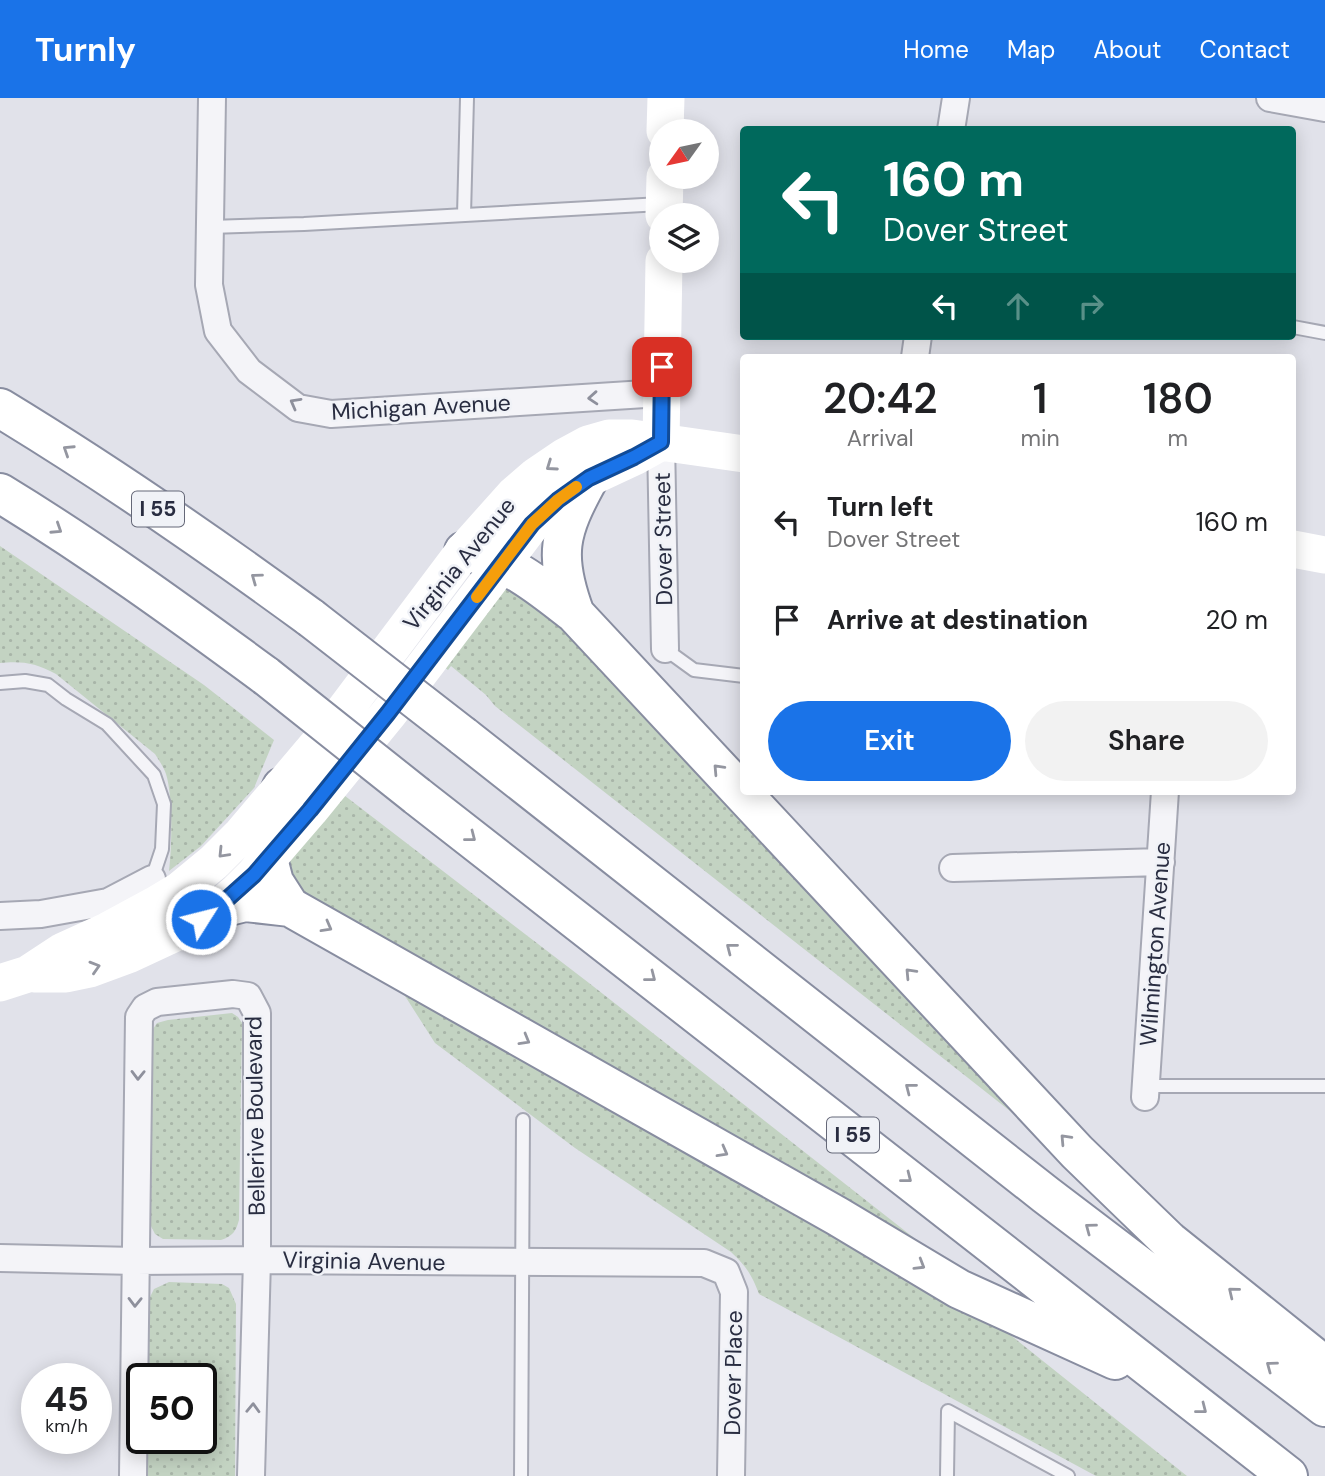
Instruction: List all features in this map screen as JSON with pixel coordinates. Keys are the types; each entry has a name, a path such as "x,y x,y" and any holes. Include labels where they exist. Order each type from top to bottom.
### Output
{"highway":[{"name":"I 55","path":"0,408 189,530 311,618 1046,1195 1325,1407"},
{"path":"575,614 566,591 560,553 574,505 589,478"},
{"name":"I 55","path":"0,492 113,566 266,676 1288,1476"},
{"path":"464,551 482,554 503,563 530,579 575,614 740,791"},
{"path":"282,787 268,819 266,841 274,882 290,906"},
{"path":"744,795 1077,1152 1170,1241 1325,1366"},
{"path":"216,909 244,902 290,906 837,1216 959,1289 1172,1386"}],"main road":[{"path":"666,98 666,119"},
{"name":"Dover Street","path":"661,442 663,273"},
{"name":"Virginia Avenue","path":"14,978 155,905 180,890 214,862 242,834 325,736 464,551 514,495 536,476 588,444 609,438 661,442"},
{"path":"661,442 740,453"},
{"name":"Virginia Avenue","path":"14,978 66,974 90,969 186,928 216,909 254,875 388,713 532,524 558,500 589,478 661,442"},
{"path":"1296,550 1325,555"}],"street":[{"path":"210,227 212,98"},
{"path":"952,126 956,98"},
{"path":"1270,98 1325,108"},
{"name":"Michigan Avenue","path":"210,227 209,285 218,331 249,371 298,408 331,414 661,393"},
{"name":"Dover Street","path":"661,442 665,649"},
{"name":"Wilmington Avenue","path":"1145,1092 1165,795"},
{"path":"953,868 1161,862"},
{"path":"0,916 41,914 108,902 152,879"},
{"name":"Bellerive Boulevard","path":"133,1476 139,1017 145,1008 157,1002 233,994 248,996 257,1013 257,1260 251,1476"},
{"name":"Virginia Avenue","path":"0,1258 704,1263 726,1272"},
{"name":"Dover Place","path":"726,1272 734,1292 731,1476"}],"lane":[{"path":"464,215 467,98"},
{"path":"210,227 464,215 665,199"},
{"path":"1296,328 1325,333"},
{"path":"665,649 694,670 740,676"},
{"path":"0,683 25,681 48,685 107,724 155,775 164,804 162,849 152,879"},
{"path":"1145,1092 1325,1086"},
{"path":"521,1476 523,1120"},
{"path":"947,1476 948,1411 1068,1476"}],"green space":[{"path":"0,546 204,685 274,740 254,788 201,846 169,871 170,795 165,771 155,754 56,674 29,664 0,663"},
{"path":"496,584 524,587 1028,1125 495,706 451,666 448,670 436,660"},
{"path":"336,789 960,1274 317,910 277,859"},
{"path":"398,985 991,1321 1187,1476 1096,1476 759,1294 748,1271 731,1252 575,1148 435,1043"},
{"path":"232,1013 242,1023 238,1224 231,1235 221,1240 163,1239 155,1234 150,1224 153,1029 157,1023 168,1020"},
{"path":"169,1282 222,1284 229,1288 236,1304 235,1476 146,1476 147,1454 217,1454 217,1363 148,1363 150,1297 154,1289"}],"slow traffic":[{"path":"477,597 532,524 576,487"}],"route":[{"path":"201,919 237,892 310,810 388,713 532,524 558,500 589,478 661,442 662,367"}]}
